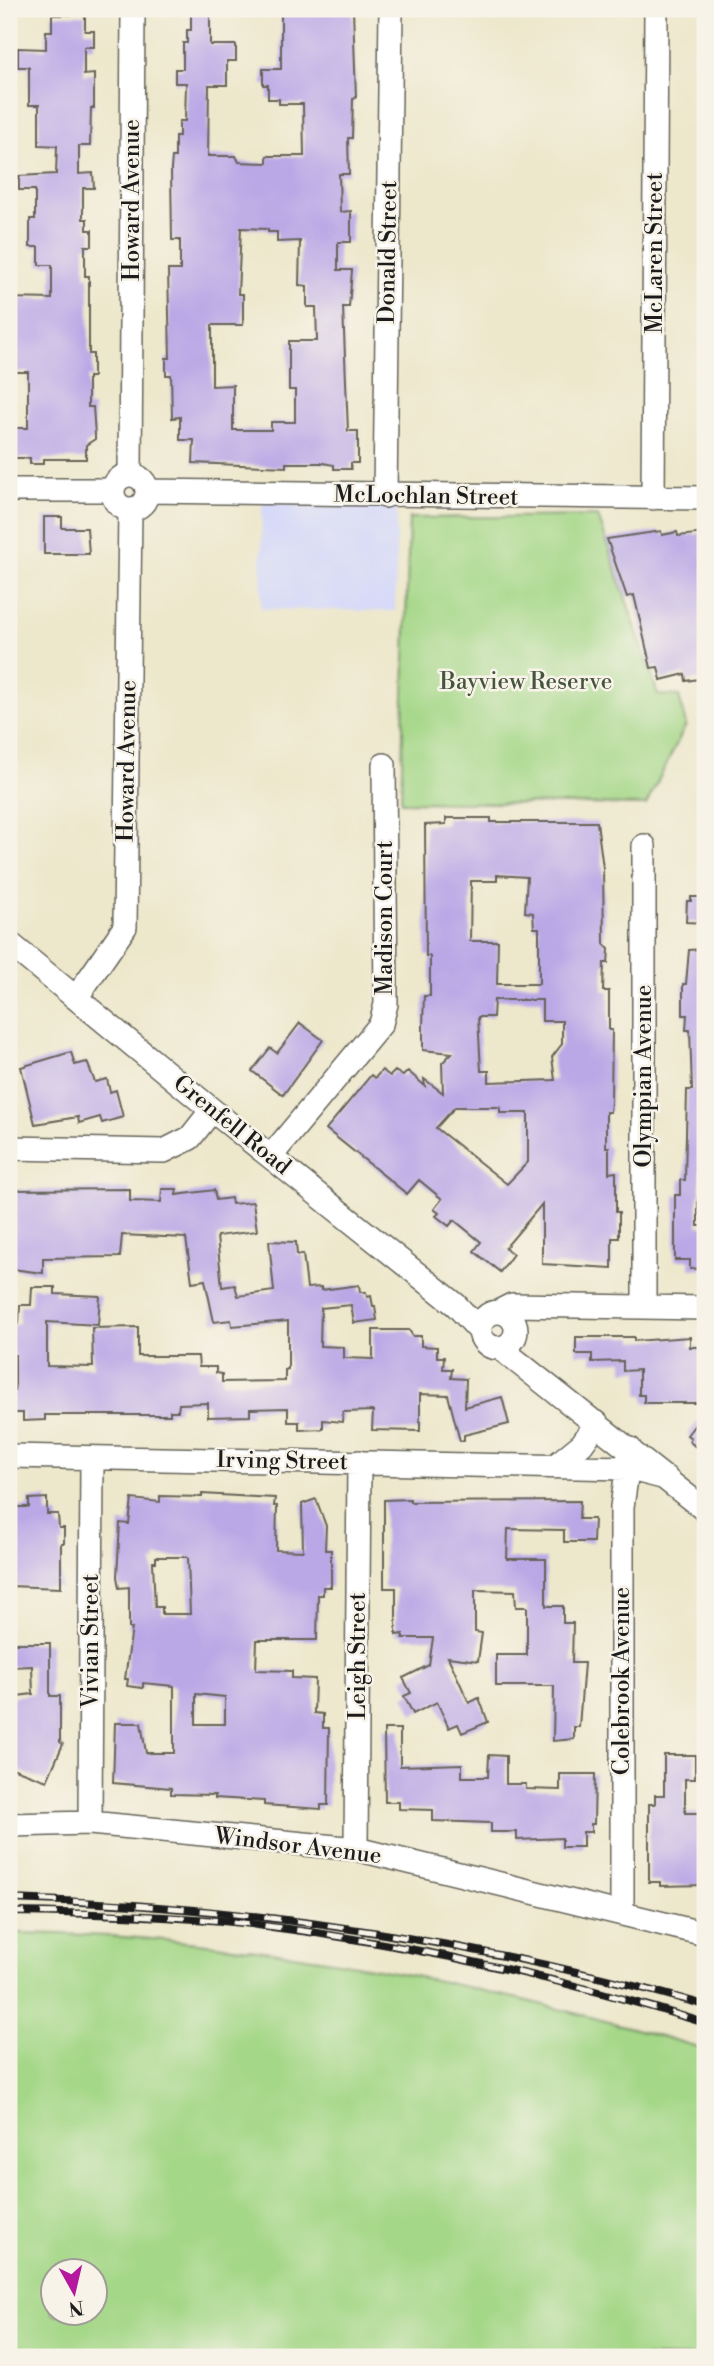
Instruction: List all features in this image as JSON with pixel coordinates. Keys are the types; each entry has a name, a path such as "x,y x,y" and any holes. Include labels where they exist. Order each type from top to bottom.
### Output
{"street":[{"name":"Howard Avenue","path":"130,474 133,9"},
{"name":"Donald Street","path":"385,496 391,9"},
{"name":"McLaren Street","path":"653,498 656,9"},
{"path":"130,474 142,478 148,491 144,502 130,509 119,505 113,490 118,480 130,474"},
{"path":"9,490 113,490"},
{"name":"McLochlan Street","path":"148,491 705,498"},
{"name":"Howard Avenue","path":"76,998 125,927 130,509"},
{"name":"Madison Court","path":"271,1156 381,1024 386,1004 384,765"},
{"name":"Olympian Avenue","path":"644,846 644,1307"},
{"name":"Grenfell Road","path":"9,943 456,1305 480,1331 484,1342 510,1338"},
{"path":"9,1148 164,1151 190,1138 212,1110"},
{"name":"Grenfell Road","path":"456,1305 511,1317 510,1338 532,1371 597,1423 629,1458"},
{"path":"480,1331 485,1317 512,1305 705,1308"},
{"path":"510,1338 551,1306"},
{"path":"555,1466 582,1444 597,1423"},
{"name":"Irving Street","path":"9,1456 555,1466 629,1458 666,1478 705,1510"},
{"name":"Colebrook Avenue","path":"622,1914 622,1507 629,1458"},
{"name":"Vivian Street","path":"90,1823 92,1459"},
{"name":"Leigh Street","path":"356,1849 359,1462"},
{"name":"Windsor Avenue","path":"9,1825 90,1823 356,1849 705,1934"}],"shaded area":[{"path":"262,498 397,500 395,611 261,609"}],"green space":[{"name":"Bayview Reserve","path":"598,516 658,695 679,696 686,725 646,805 401,802 409,518"},
{"path":"9,1933 99,1935 187,1942 275,1952 361,1966 533,2002 705,2049 705,2357 9,2357"}],"building":[{"path":"191,9 210,9 210,45 236,45 236,61 227,61 227,85 209,85 208,156 236,156 239,162 267,163 267,156 304,156 303,104 279,104 279,99 268,99 268,85 263,85 263,69 281,69 281,9 353,9 356,98 353,99 352,138 348,138 349,174 339,174 340,212 351,211 351,242 338,242 338,270 352,270 349,307 343,307 348,431 358,431 358,463 351,463 351,469 334,469 334,465 323,463 286,463 286,467 193,463 194,440 180,440 180,417 172,418 171,375 166,375 166,358 170,358 168,270 180,270 180,240 172,240 171,169 172,157 175,157 175,136 179,136 179,121 185,121 186,83 175,83 175,69 183,69 183,43 187,43 187,30 191,30","holes":["241,228 268,229 268,232 277,232 277,242 300,241 299,285 307,286 307,307 316,307 317,341 289,341 289,390 295,390 295,422 271,422 271,430 233,430 233,385 212,386 212,325 243,325 243,294 238,294"]},
{"path":"52,15 85,15 85,31 94,31 94,47 84,47 84,75 94,74 94,108 91,108 90,146 79,146 79,174 93,173 94,188 83,188 83,219 87,219 87,230 92,230 92,246 85,246 85,276 89,276 89,354 93,354 93,377 88,377 88,407 93,407 95,439 86,445 86,459 43,459 43,464 30,464 30,458 9,458 9,428 28,428 28,372 9,372 9,298 52,299 52,265 39,265 39,247 30,247 30,219 35,219 35,190 19,190 19,176 56,174 57,146 39,145 39,105 29,105 29,67 18,67 18,48 46,49 46,31 52,31"},
{"path":"44,517 62,517 62,528 87,528 89,554 44,554"},
{"path":"661,531 662,535 677,532 678,536 705,533 705,678 686,681 685,674 661,680 658,667 651,668 634,595 627,597 607,539"},
{"path":"446,818 491,818 491,822 597,822 603,868 604,944 609,949 608,963 604,963 603,991 609,991 609,1030 612,1030 611,1101 610,1112 606,1112 606,1147 609,1147 609,1173 616,1172 616,1212 619,1212 619,1238 612,1238 612,1268 542,1264 542,1204 505,1248 513,1254 500,1272 474,1251 481,1242 454,1220 449,1226 436,1216 439,1213 434,1209 442,1199 419,1180 407,1194 326,1129 371,1075 375,1078 382,1070 390,1076 395,1071 403,1076 408,1071 425,1086 424,1079 443,1093 442,1063 452,1053 423,1050 424,996 430,996 430,956 426,956 425,825 446,824","holes":["497,875 527,877 525,912 533,913 534,928 539,928 539,984 497,984 498,941 470,941 471,881 497,881","494,1000 542,1000 542,1021 562,1021 562,1044 552,1057 555,1080 489,1082 489,1071 481,1071 478,1017 493,1017","455,1107 500,1107 500,1113 528,1113 528,1162 507,1184 436,1128"]},
{"path":"691,897 705,897 705,923 686,922 687,901 691,901"},
{"path":"705,949 705,1170 700,1170 698,1226 705,1226 705,1268 690,1269 690,1260 675,1260 675,1195 680,1195 680,1180 685,1180 687,1090 692,1090 690,1030 686,1030 687,1015 683,1015 683,984 686,984 689,950"},
{"path":"300,1023 323,1040 283,1095 252,1071 270,1048 277,1053"},
{"path":"71,1052 75,1065 87,1062 95,1082 107,1079 110,1092 116,1090 123,1117 102,1123 100,1117 79,1123 78,1117 35,1124 21,1067"},
{"path":"130,1189 130,1201 161,1202 162,1189 177,1189 176,1195 214,1190 216,1200 231,1198 232,1204 253,1202 257,1231 217,1236 222,1287 235,1285 238,1296 274,1291 269,1241 296,1242 297,1255 303,1254 307,1288 321,1287 321,1290 359,1285 360,1292 366,1292 367,1297 371,1296 375,1306 377,1320 354,1323 351,1305 321,1308 320,1346 344,1347 344,1358 373,1359 373,1330 409,1330 413,1336 421,1336 421,1346 437,1347 437,1357 444,1357 443,1369 452,1369 451,1378 466,1379 465,1407 502,1397 509,1424 464,1435 464,1440 460,1441 448,1395 420,1394 420,1431 372,1430 373,1411 343,1412 342,1422 323,1420 323,1429 299,1430 299,1422 288,1422 288,1408 250,1409 250,1416 208,1417 208,1403 179,1404 178,1411 170,1411 170,1415 45,1415 45,1420 23,1421 23,1413 9,1413 9,1391 14,1391 15,1384 15,1355 9,1355 9,1328 19,1323 20,1305 31,1305 32,1287 55,1287 55,1294 100,1296 98,1325 47,1322 47,1366 93,1367 92,1328 138,1327 138,1356 198,1356 199,1367 216,1367 216,1373 222,1374 222,1382 285,1381 285,1370 288,1369 288,1321 232,1326 231,1320 214,1322 205,1280 192,1282 186,1238 122,1235 120,1257 43,1258 43,1273 12,1269 10,1190"},
{"path":"576,1337 634,1337 634,1341 690,1337 690,1347 705,1347 705,1403 644,1403 644,1395 639,1395 639,1370 623,1371 623,1361 592,1362 592,1354 576,1354"},
{"path":"705,1412 705,1455 689,1441 691,1438 687,1435"},
{"path":"202,1494 275,1498 276,1550 303,1551 302,1504 316,1499 326,1526 325,1550 331,1550 331,1587 323,1587 323,1595 318,1595 317,1640 257,1640 256,1670 292,1671 292,1678 315,1679 314,1713 323,1714 323,1728 329,1728 328,1805 321,1805 321,1809 264,1805 264,1801 215,1798 215,1795 171,1794 171,1788 113,1783 115,1723 141,1723 146,1753 174,1753 174,1686 143,1683 143,1688 127,1686 128,1679 125,1679 132,1628 129,1628 129,1587 119,1588 117,1577 120,1523 129,1524 132,1499 160,1502 160,1496 202,1497","holes":["156,1557 188,1557 190,1614 162,1614 162,1607 155,1607 153,1562 156,1562","196,1694 225,1697 225,1724 196,1724"]},
{"path":"47,1498 47,1514 58,1514 59,1528 64,1528 64,1543 61,1543 61,1588 9,1586 9,1507 29,1507 29,1499"},
{"path":"410,1499 410,1502 580,1501 579,1519 594,1519 593,1542 564,1542 564,1530 508,1529 507,1559 546,1559 546,1606 563,1606 563,1623 573,1623 572,1663 584,1663 579,1727 574,1727 574,1739 553,1741 554,1686 496,1686 496,1655 527,1655 527,1607 516,1607 515,1591 475,1590 475,1632 482,1633 478,1661 448,1657 469,1703 479,1698 488,1722 462,1733 458,1724 449,1728 437,1702 413,1714 404,1696 411,1693 403,1678 429,1665 433,1638 403,1638 403,1634 396,1635 396,1588 384,1588 384,1500"},
{"path":"9,1643 50,1643 50,1696 60,1696 60,1742 63,1744 47,1781 9,1767 9,1697 33,1694 32,1666 9,1667"},
{"path":"384,1729 400,1729 400,1766 462,1764 462,1777 488,1777 489,1755 506,1756 506,1784 526,1784 526,1789 560,1790 560,1774 595,1774 594,1824 591,1824 591,1832 583,1832 583,1847 562,1847 562,1838 517,1840 517,1832 491,1832 491,1823 433,1821 433,1810 399,1809 399,1802 385,1802"},
{"path":"664,1755 695,1755 695,1779 685,1779 685,1813 705,1813 705,1885 660,1886 660,1882 649,1882 649,1804 655,1804 655,1795 664,1795"}],"railway":[{"path":"9,1899 185,1909 360,1930 534,1962 705,2005"},
{"path":"9,1912 214,1920 360,1940 534,1976 705,2023"}]}
